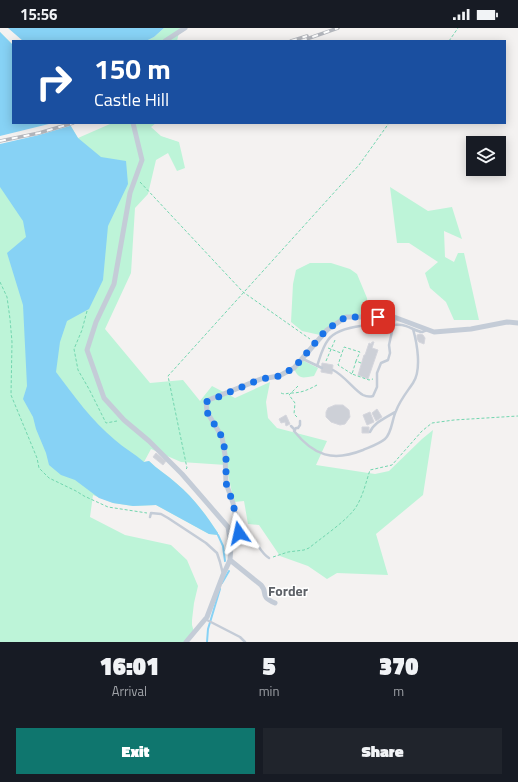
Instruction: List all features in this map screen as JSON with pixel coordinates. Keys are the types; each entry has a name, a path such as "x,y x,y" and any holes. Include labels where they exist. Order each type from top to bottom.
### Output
{"street":[{"path":"167,40 185,28"},
{"path":"133,124 142,160 130,193 114,284 96,322 87,350 104,398 124,420 149,441 182,474 228,527 230,538 230,560 223,574 207,620 186,642"},
{"path":"230,538 239,533 233,503 226,483 226,455 222,437 207,412 206,402 261,379 279,376 294,368 326,330 346,317 396,317 434,332 471,329 507,322 518,323"},
{"path":"230,560 261,585 266,598 275,603"}],"lane":[{"path":"333,370 348,381 362,395 368,397 373,396 377,388 377,373 381,364 388,360 390,354 389,345 396,317"},
{"path":"317,366 325,346 331,336 344,329 361,326 402,325 422,332 428,330"},
{"path":"291,426 300,439 312,449 323,455 346,456 377,444 386,438 402,397 414,381 417,367 418,349 413,329"},
{"path":"303,358 322,368"},
{"path":"370,432 375,424 395,412"},
{"path":"295,430 300,425 300,421"},
{"path":"150,517 151,513 160,514 206,543 217,553 223,574"},
{"path":"239,533 245,533 252,537 264,555 269,558"},
{"path":"207,620 240,637 245,642"}],"path":[{"path":"450,40 458,28"},
{"path":"182,474 187,468 168,376 359,165 388,124"},
{"path":"136,177 243,292 310,339"},
{"path":"0,282 7,297 10,319 12,342 11,395 37,458 39,468 49,478 108,507 151,513"},
{"path":"86,311 82,330 74,349 78,370 106,423 124,420"},
{"path":"325,346 342,353"},
{"path":"352,374 360,352 344,347 338,365 352,374 369,380 377,378"},
{"path":"326,361 331,349"},
{"path":"356,361 361,362"},
{"path":"299,385 289,395 295,403 294,414 300,421"},
{"path":"281,393 284,394 306,391 317,385"},
{"path":"269,558 288,552 304,550 320,539 355,508 364,490 370,470 392,465 422,431 432,424 454,420 518,416"}],"green space":[{"path":"164,28 180,28 177,40 148,40"},
{"path":"0,32 12,44 12,124 70,124 78,138 110,124 155,124 151,127 161,136 179,142 185,168 177,171 168,153 156,160 148,194 135,208 131,273 105,329 150,383 183,380 200,401 212,386 235,398 270,382 266,402 268,418 277,428 327,441 316,465 375,474 389,471 433,430 423,495 376,534 388,575 337,573 327,579 308,566 280,556 259,525 248,524 244,501 234,502 226,465 181,462 151,449 144,462 149,461 182,488 199,506 218,535 209,534 156,505 133,506 113,503 93,495 90,517 125,535 171,545 187,560 198,586 192,620 194,632 188,642 0,642"},
{"path":"390,187 428,211 452,207 462,239 444,231 445,257 454,262 458,253 464,253 479,320 454,320 446,302 430,288 425,273 438,262 409,243 397,243"},
{"path":"310,263 331,263 350,269 357,274 367,298 369,317 347,318 333,323 320,335 302,331 291,322 293,284 296,270"},
{"path":"302,360 318,368 314,376 300,377 296,373 294,369"}],"water":[{"path":"8,28 164,28 148,40 22,40"},
{"path":"0,32 12,44 12,124 70,124 78,138 101,157 126,161 128,184 108,226 103,280 89,309 67,321 60,342 56,372 84,408 107,433 144,462 149,461 188,494 199,506 218,535 209,534 156,505 133,506 113,503 99,498 75,480 61,475 49,465 33,417 23,399 27,386 23,305 7,253 26,237 23,221 0,187"}],"pier":[{"path":"49,124 73,125 0,144 0,136"}],"building":[{"path":"420,334 425,338 424,344 419,342 417,339 417,335"},
{"path":"374,342 372,348 378,350 368,379 358,375 369,343 371,344"},
{"path":"322,363 333,365 332,374 321,372"},
{"path":"335,405 343,405 349,410 350,417 345,424 340,425 331,422 326,417 328,408"},
{"path":"377,409 382,417 376,421 372,413"},
{"path":"370,412 374,422 367,425 363,415"},
{"path":"286,415 290,424 286,426 285,422 281,423 279,419"},
{"path":"362,427 369,427 369,433 362,433"},
{"path":"156,453 166,461 163,465 153,457"}],"waterway":[{"path":"218,535 223,546 225,561"},
{"path":"222,583 229,571"},
{"path":"207,642 208,629 220,589"}],"railway":[{"path":"304,40 338,28"},
{"path":"294,40 307,36"},
{"path":"0,141 39,133 70,124"}],"district":[{"name":"Forder","path":"288,590"}],"route":[{"path":"239,533 233,503 226,483 226,455 222,437 207,412 206,402 261,379 279,376 294,368 326,330 346,317 378,317"}]}
